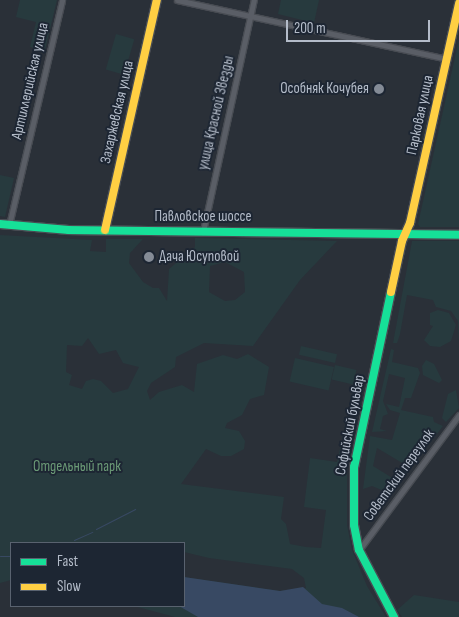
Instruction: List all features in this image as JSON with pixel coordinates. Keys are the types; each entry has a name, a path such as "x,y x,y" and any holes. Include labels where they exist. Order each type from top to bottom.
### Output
{"main road":[{"name":"Захаржевская улица","path":"105,230 157,0"},
{"name":"Парковая улица","path":"406,233 459,3"},
{"name":"Павловское шоссе","path":"0,224 105,230 459,235"},
{"name":"Софийский бульвар","path":"394,617 374,583 359,550 354,525 354,467 406,233"}],"street":[{"name":"Артиллерийская улица","path":"9,225 62,0"},
{"path":"177,0 446,59"},
{"name":"улица Красной Звезды","path":"203,231 254,0"},
{"name":"Советский переулок","path":"359,550 459,415"}],"green space":[{"path":"20,0 57,0 45,50 30,47 36,22 16,17"},
{"path":"281,0 319,0 314,23 278,14"},
{"path":"116,34 134,39 124,75 106,70"},
{"path":"459,39 459,227 420,227 418,224"},
{"path":"0,175 14,178 5,217 0,216"},
{"name":"Отдельный парк","path":"0,235 92,240 90,251 106,252 106,239 143,239 130,253 129,263 143,282 153,288 159,288 167,301 169,269 195,247 195,238 337,241 300,280 253,346 204,343 176,357 175,367 151,383 147,391 150,400 159,392 182,385 194,392 197,364 223,355 237,359 248,354 269,367 264,395 250,399 242,415 227,423 225,428 239,431 245,441 244,449 231,456 221,456 206,449 181,484 284,497 281,519 286,524 290,544 306,547 321,548 326,510 304,507 310,458 337,462 347,417 356,420 347,467 347,525 352,550 367,586 386,617 175,617 138,607 185,607 185,577 280,591 306,588 304,578 292,569 209,558 185,552 185,542 10,542 10,580 0,583","holes":["225,262 244,272 245,292 235,300 225,301 209,292 210,266","88,338 99,354 116,350 123,363 139,367 128,389 113,393 101,381 93,379 86,381 82,389 69,385 72,375 66,372 67,345 82,346"]},
{"path":"412,241 459,241 459,342 458,321 451,311 436,307 433,300 407,295 400,334 397,343 393,343"},
{"path":"438,310 449,313 456,325 451,341 440,347 430,346 424,340 433,326 430,325 430,313"},
{"path":"301,346 337,354 335,363 299,355"},
{"path":"391,349 394,350 392,362 418,368 420,373 411,398 405,398 401,410 433,417 434,422 443,426 406,474 401,470 404,464 377,448 373,466 394,479 399,474 404,477 391,494 372,486 363,489 370,436 392,440 400,413 390,410 386,404 399,407 405,378 389,374 383,401 388,414 383,416 380,429 387,431 372,432"},
{"path":"295,358 334,367 329,390 290,381"},
{"path":"426,360 434,364 442,380 439,383 423,375 422,366"},
{"path":"335,365 356,370 353,385 332,380"},
{"path":"456,390 459,408 446,422 442,418 448,394"},
{"path":"414,595 459,602 459,617 402,617 397,610"}],"water":[{"path":"185,577 280,591 303,587 322,604 342,608 359,617 198,617 181,607 185,607"}],"waterway":[{"path":"96,529 135,509"},
{"path":"74,540 92,532"},
{"path":"0,556 10,556"}],"traffic: fast":[{"path":"0,224 69,230 459,235"},
{"path":"391,292 354,467 354,525 359,550 394,617"}],"traffic: slow":[{"path":"105,230 157,0"},
{"path":"391,292 402,241 410,223 459,3"}],"place":[{"name":"Особняк Кочубея","path":"379,89"},
{"name":"Дача Юсуповой","path":"149,257"}]}
